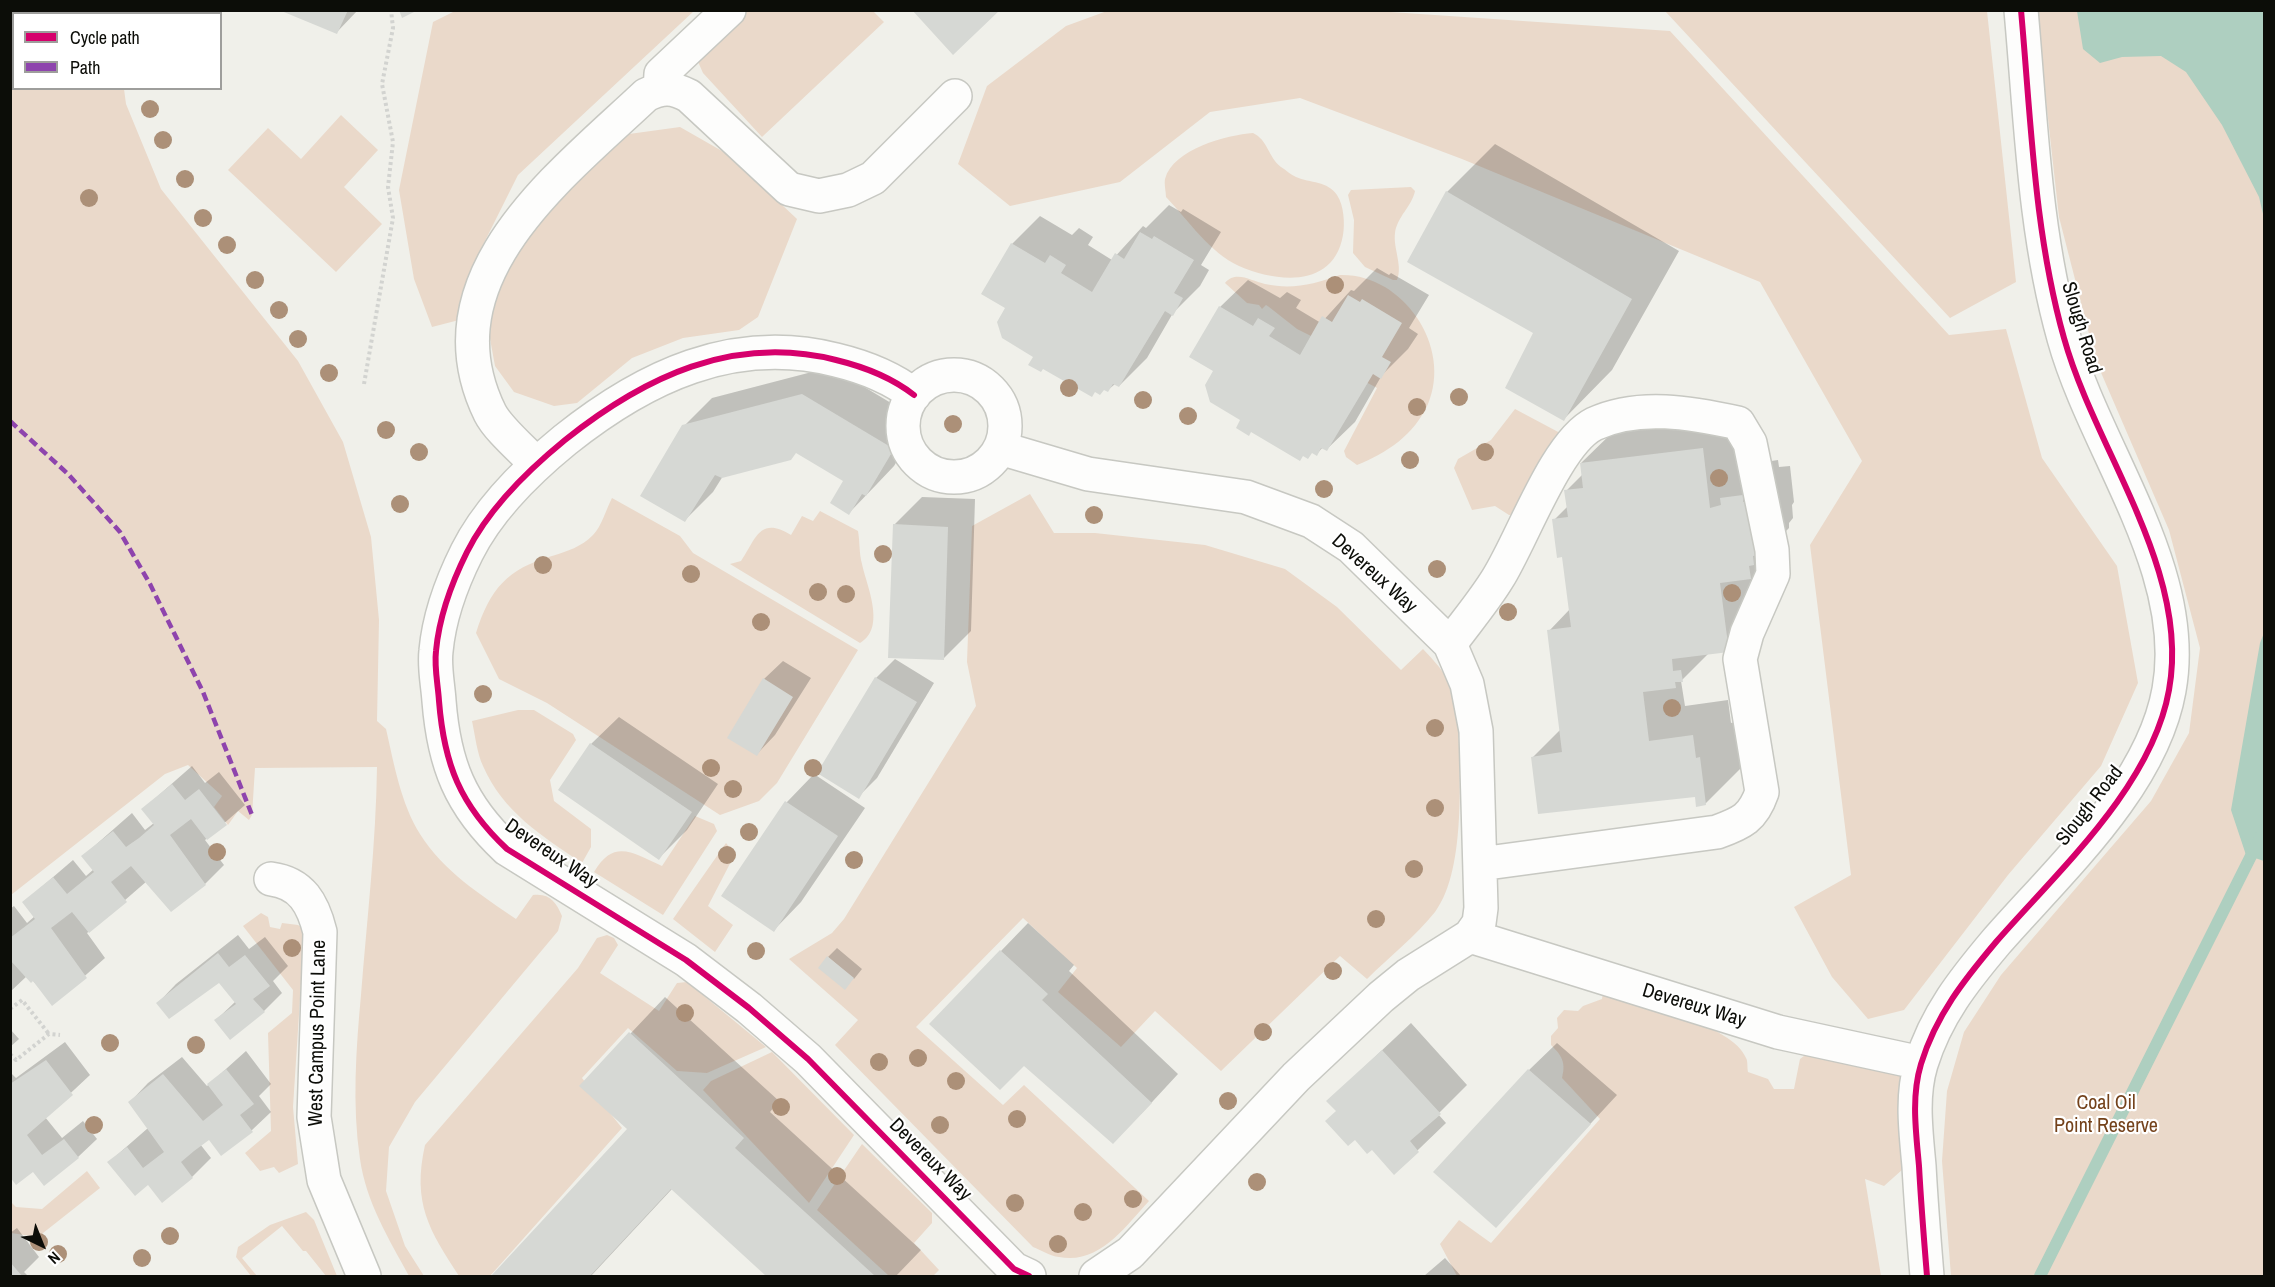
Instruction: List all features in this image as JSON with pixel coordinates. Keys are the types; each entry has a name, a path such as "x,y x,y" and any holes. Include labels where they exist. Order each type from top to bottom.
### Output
{"street":[{"path":"660,89 661,74 729,10"},
{"name":"Slough Road","path":"1927,1276 1915,1114 1916,1084 1921,1063 1942,1012 1958,986 2120,800 2144,762 2162,723 2170,686 2172,639 2165,597 2151,545 2092,418 2065,342 2049,278 2039,207 2021,10"},
{"path":"536,464 491,415 475,373 471,336 482,288 502,245 537,198 646,95 660,89 674,88 689,96 789,189 819,196 848,190 873,178 955,96"},
{"name":"Devereux Way","path":"914,395 896,381 855,365 806,352 742,353 693,364 643,386 592,418 536,464 498,507 467,552 445,608 436,652 442,736 461,795 485,828 507,849 686,960 750,1008 807,1059 1014,1269 1029,1276"},
{"path":"958,375 974,379 988,388 998,400 1004,415 1005,432 1000,448 991,462 976,472 960,477 943,476 927,470 914,458 906,443 903,427 906,410 914,395 926,384 941,376 958,375"},
{"path":"1450,644 1498,578 1571,445 1592,425 1621,414 1679,412 1738,423 1750,443 1772,550 1773,574 1747,633 1740,659 1762,792 1756,808 1741,824 1717,832 1480,864"},
{"name":"Devereux Way","path":"1000,448 1088,474 1246,497 1311,520 1351,547 1450,644 1467,684 1476,731 1480,864 1479,923 1470,936 1778,1032 1921,1063"},
{"name":"West Campus Point Lane","path":"271,879 281,880 305,894 314,908 320,932 314,1117 324,1180 364,1276"},
{"path":"1096,1276 1130,1253 1296,1077 1382,997 1408,975 1470,936"}],"path":[{"path":"364,384 393,218 388,187 393,142 382,84 393,28 391,10"},
{"path":"10,1009 22,1000 49,1034"},
{"path":"10,1053 16,1060 49,1034 60,1035"}],"green space":[{"path":"11,10 118,11 12,12 12,90 124,90 126,104 161,189 298,361 343,442 371,537 379,620 377,721 386,729 399,783 413,822 429,847 451,871 516,919 533,895 548,897 562,916 558,931 415,1102 389,1147 386,1191 405,1246 424,1276 409,1276 379,1220 363,1175 358,1139 355,1098 356,1056 373,852 377,767 255,768 252,815 249,820 238,811 228,825 214,807 222,796 188,765 165,774 11,895"},
{"path":"457,10 694,11 518,175 471,269 459,320 432,327 414,279 399,190 433,22"},
{"path":"743,11 873,11 884,22 762,137 703,73 695,55"},
{"path":"1107,11 1376,11 1670,31 1949,335 2006,329 2042,458 2117,566 2138,683 2101,766 2008,875 1904,1010 1868,1019 1832,977 1794,907 1851,875 1810,545 1862,461 1760,282 1462,159 1300,98 1210,112 1120,182 1010,206 958,164 987,86 1066,26"},
{"path":"1665,11 1987,11 2016,282 1950,318"},
{"name":"Coal Oil Point Reserve","path":"2036,11 2264,11 2264,1276 1951,1276 1942,1161 1947,1091 1964,1032 2001,975 2151,801 2189,733 2200,648 2169,530 2096,361 2059,217"},
{"path":"341,115 378,150 344,187 382,224 336,272 228,170 268,128 301,159"},
{"path":"680,127 729,155 797,219 758,317 739,330 683,338 632,358 577,403 554,406 514,392 495,366 487,322 497,279 570,181 629,134"},
{"path":"1253,133 1262,140 1281,167 1296,177 1329,187 1339,199 1344,226 1338,252 1328,265 1316,273 1287,278 1254,272 1239,266 1209,245 1166,197 1165,179 1170,168 1178,159 1202,145"},
{"path":"1411,187 1415,191 1411,202 1396,227 1395,245 1399,275 1397,280 1393,280 1365,267 1353,253 1354,220 1348,195 1351,190"},
{"path":"1340,275 1363,278 1383,286 1402,300 1417,317 1434,359 1434,382 1428,404 1415,425 1389,449 1357,465 1346,457 1344,451 1377,388 1360,379 1325,343 1297,329 1266,305 1262,309 1259,305 1247,303 1225,283 1234,277 1244,277 1275,286 1294,286"},
{"path":"1515,409 1562,434 1516,514 1509,515 1495,506 1472,510 1454,468 1458,459 1491,440"},
{"path":"1030,494 1054,533 1095,533 1205,545 1285,569 1337,607 1401,670 1423,649 1446,677 1454,692 1458,710 1460,786 1457,843 1446,893 1435,912 1367,979 1340,956 1221,1071 1155,1011 1121,1047 1058,992 1077,968 1023,918 916,1027 1003,1105 1024,1085 1149,1201 1110,1242 1099,1250 1073,1258 1056,1256 1033,1247 835,1045 858,1020 789,959 832,933 844,919 976,706 967,662 972,526"},
{"path":"612,498 680,536 693,553 858,650 777,783 759,801 720,815 547,703 499,679 476,633 487,604 502,583 523,567 584,543 599,527"},
{"path":"820,511 858,531 861,560 874,617 868,636 860,643 730,564 741,561 759,533 765,529 772,528 791,535 802,516 813,521"},
{"path":"518,710 534,710 573,734 576,740 550,780 554,801 591,829 591,847 582,863 525,822 501,797 483,766 472,721"},
{"path":"695,816 714,824 717,831 663,915 594,872 601,861 609,855 625,851 662,866"},
{"path":"726,843 735,854 708,906 733,925 715,952 673,919"},
{"path":"261,913 268,917 270,927 280,929 282,923 298,925 303,928 304,937 293,1107 298,1164 279,1173 274,1167 260,1171 245,1153 271,1131 268,1033 292,1013 293,990 243,926"},
{"path":"607,935 614,938 618,945 600,973 659,1011 677,983 687,982 766,1047 707,1073 677,1071 628,1028 582,1078 622,1128 490,1276 459,1276 432,1230 422,1200 421,1165 425,1145 578,968 597,938"},
{"path":"1603,992 1682,1016 1723,1035 1738,1046 1746,1058 1748,1072 1768,1079 1774,1089 1794,1089 1800,1059 1826,1039 1918,1076 1921,1153 1884,1186 1865,1179 1881,1276 1457,1276 1440,1244 1459,1220 1491,1243 1600,1119 1562,1078 1563,1063 1551,1045 1551,1036 1558,1028 1557,1018 1564,1010 1578,1011 1583,1006 1602,999"},
{"path":"772,1052 854,1135 809,1203 703,1090 711,1081"},
{"path":"862,1144 932,1213 932,1223 914,1243 939,1270 933,1276 889,1276 817,1210"},
{"path":"87,1171 100,1188 38,1237 11,1233 11,1202 16,1207 42,1209"},
{"path":"306,1212 314,1220 337,1276 326,1276 282,1226 242,1258 257,1276 251,1276 236,1257 238,1247 270,1225"}],"shaded area":[{"path":"2077,11 2264,11 2264,218 2259,197 2222,125 2186,72 2161,56 2122,57 2100,63 2083,49"},
{"path":"2264,633 2264,861 2246,855 2231,810 2260,643"}],"building":[{"path":"279,10 348,10 337,34"},
{"path":"399,10 418,10 402,18"},
{"path":"912,10 1000,10 953,55"},
{"path":"1446,191 1632,299 1564,421 1505,388 1533,333 1407,262"},
{"path":"1140,232 1152,239 1154,236 1194,260 1174,293 1183,298 1173,316 1165,311 1119,387 1113,384 1108,392 1104,390 1100,395 1095,392 1092,397 1043,369 1041,372 1028,365 1033,357 1002,338 997,322 1005,308 981,294 1011,243 1045,263 1050,255 1066,265 1061,273 1092,292 1115,253 1124,259"},
{"path":"1348,295 1360,302 1362,299 1402,323 1382,357 1391,362 1381,379 1373,374 1327,451 1321,448 1317,456 1312,453 1308,459 1303,456 1300,461 1251,432 1249,436 1236,428 1240,420 1210,402 1205,385 1213,371 1189,357 1219,306 1253,326 1258,318 1275,328 1269,336 1300,355 1322,316 1332,322"},
{"path":"802,394 894,449 866,496 862,494 849,515 830,503 843,481 796,453 791,460 722,478 715,475 685,522 640,496 682,425"},
{"path":"1703,448 1710,508 1721,505 1720,498 1743,495 1743,502 1754,501 1758,555 1753,556 1754,565 1749,566 1751,579 1720,583 1729,652 1672,659 1673,671 1681,670 1683,682 1675,682 1676,688 1643,692 1649,741 1693,735 1696,758 1700,757 1706,805 1696,807 1695,797 1538,814 1531,757 1562,752 1547,630 1571,627 1562,557 1557,558 1552,519 1568,517 1564,490 1583,488 1580,463"},
{"path":"893,524 948,527 944,660 888,658"},
{"path":"875,677 917,702 859,799 817,773"},
{"path":"763,678 793,697 757,756 727,738"},
{"path":"590,743 692,812 659,860 558,790"},
{"path":"172,784 185,800 199,789 227,825 207,840 191,819 170,835 206,885 171,912 131,866 111,882 127,902 89,933 72,912 51,928 87,978 52,1006 33,981 31,983 10,960 10,938 35,919 22,902 53,877 67,894 94,872 81,856 113,831 126,847 139,838 154,825 141,809"},
{"path":"785,801 838,836 774,932 721,896"},
{"path":"1000,950 1048,994 1042,1000 1152,1103 1113,1144 1024,1066 1000,1090 929,1024"},
{"path":"218,953 229,967 245,955 270,986 253,999 265,1012 230,1040 214,1020 236,1004 219,983 169,1019 156,1003"},
{"path":"827,956 854,978 845,990 818,968"},
{"path":"629,1032 744,1138 735,1148 875,1276 766,1276 671,1189 590,1276 491,1276 627,1129 579,1086"},
{"path":"1382,1050 1441,1114 1410,1141 1419,1152 1394,1175 1372,1150 1367,1154 1355,1140 1348,1146 1325,1121 1336,1111 1326,1101"},
{"path":"46,1060 73,1095 27,1135 42,1155 64,1139 79,1158 44,1186 33,1172 16,1185 10,1177 10,1084"},
{"path":"226,1069 254,1104 240,1115 253,1132 221,1156 209,1140 194,1151 181,1162 193,1178 162,1203 148,1185 135,1196 107,1162 127,1147 143,1168 164,1152 128,1102 163,1074 203,1121 223,1105 207,1084"},
{"path":"1528,1069 1591,1124 1496,1228 1433,1172"},
{"path":"10,1262 22,1276 10,1276"}],"waterway":[{"path":"2040,1276 2264,830"}],"marked path":[{"path":"10,421 68,474 120,532 150,584 203,692 252,815"}],"cycle path":[{"path":"1927,1276 1915,1115 1918,1076 1927,1046 1952,999 1973,970 2074,856 2123,793 2144,760 2159,725 2169,690 2172,645 2166,600 2154,555 2078,380 2054,298 2035,176 2021,10"},
{"path":"914,395 887,378 847,363 798,353 761,353 726,357 658,380 595,417 523,477 486,520 467,552 447,600 436,651 435,663 441,724 450,764 457,782 477,816 507,849 686,960 749,1008 808,1059 1014,1269 1029,1276"}]}
